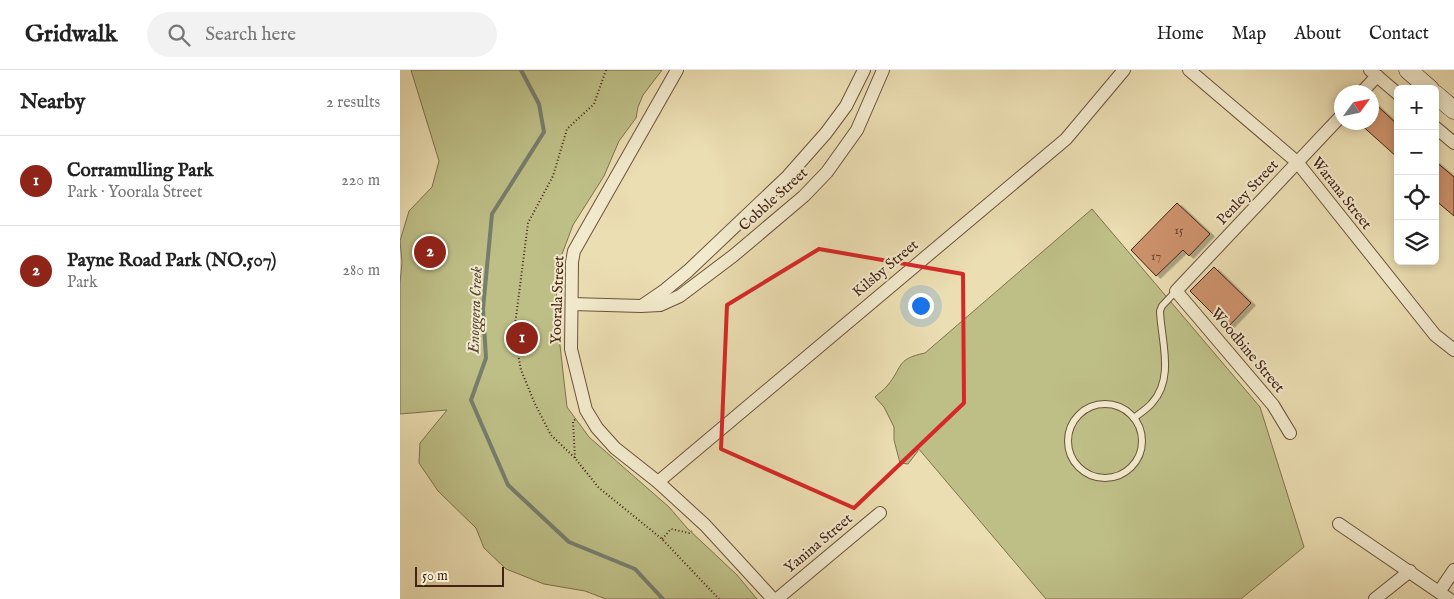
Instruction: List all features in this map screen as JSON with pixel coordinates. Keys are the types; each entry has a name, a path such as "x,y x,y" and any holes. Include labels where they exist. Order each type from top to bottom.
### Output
{"main road":[{"path":"1408,70 1425,85"},
{"path":"1439,97 1454,110"}],"street":[{"name":"Yoorala Street","path":"677,70 574,251 572,262 571,349 586,410 597,428 615,448 658,482 706,525 775,599"},
{"name":"Cobble Street","path":"641,306 665,290 688,271 788,176 826,133 846,106 864,70"},
{"name":"Cobble Street","path":"572,304 660,305 680,296 733,256 804,196 827,172 858,130 883,70"},
{"name":"Kilsby Street","path":"658,482 1066,139 1124,70"},
{"name":"Warana Street","path":"1189,70 1297,162 1436,335 1454,350"},
{"path":"1366,85 1374,73 1394,90"},
{"name":"Penley Street","path":"1176,291 1334,123"},
{"path":"1439,130 1454,143"},
{"name":"Woodbine Street","path":"1176,291 1273,405 1290,434"},
{"name":"Yanina Street","path":"775,599 880,513"},
{"path":"1339,524 1444,596 1454,570"},
{"path":"1375,599 1410,571"}],"lane":[{"path":"1134,418 1153,402 1160,389 1164,375 1165,356 1160,311 1162,306 1176,291"},
{"path":"1102,404 1114,405 1125,410 1134,418 1140,430 1142,442 1139,454 1133,465 1123,473 1112,478 1099,478 1087,474 1077,466 1071,456 1068,445 1068,433 1073,422 1081,413 1091,407 1102,404"}],"path":[{"path":"575,458 573,421 586,410"},
{"path":"662,538 670,529 689,533 706,525"}],"highlighted area":[{"path":"819,249 963,274 964,403 854,508 721,449 727,305"}],"green space":[{"path":"411,70 662,70 643,95 636,118 619,141 604,176 573,225 556,270 557,319 567,407 589,437 669,507 687,528 737,575 757,599 606,599 585,591 544,584 506,569 484,548 476,528 438,491 419,463 420,443 447,410 400,414 400,283 402,262 400,241 409,211 432,187 439,161"},
{"path":"1092,209 1260,407 1304,547 1241,599 1046,599 918,448 918,451 908,464 900,463 894,440 894,427 884,407 875,397 892,380 904,361 915,355 925,353"}],"building":[{"path":"1379,107 1394,121 1394,154 1367,130 1379,130"},
{"path":"1439,164 1454,177 1454,216 1439,203"},
{"path":"1177,203 1210,234 1189,256 1183,250 1156,276 1131,250"},
{"path":"1214,267 1251,303 1227,328 1190,291"}],"waterway":[{"name":"Enoggera Creek","path":"521,70 539,104 544,132 492,214 483,309 486,358 471,400 508,485 569,542 635,569 663,599"}],"place":[{"name":"Payne Road Park (NO.507)","path":"430,252"},
{"name":"Corramulling Park","path":"522,338"}]}
